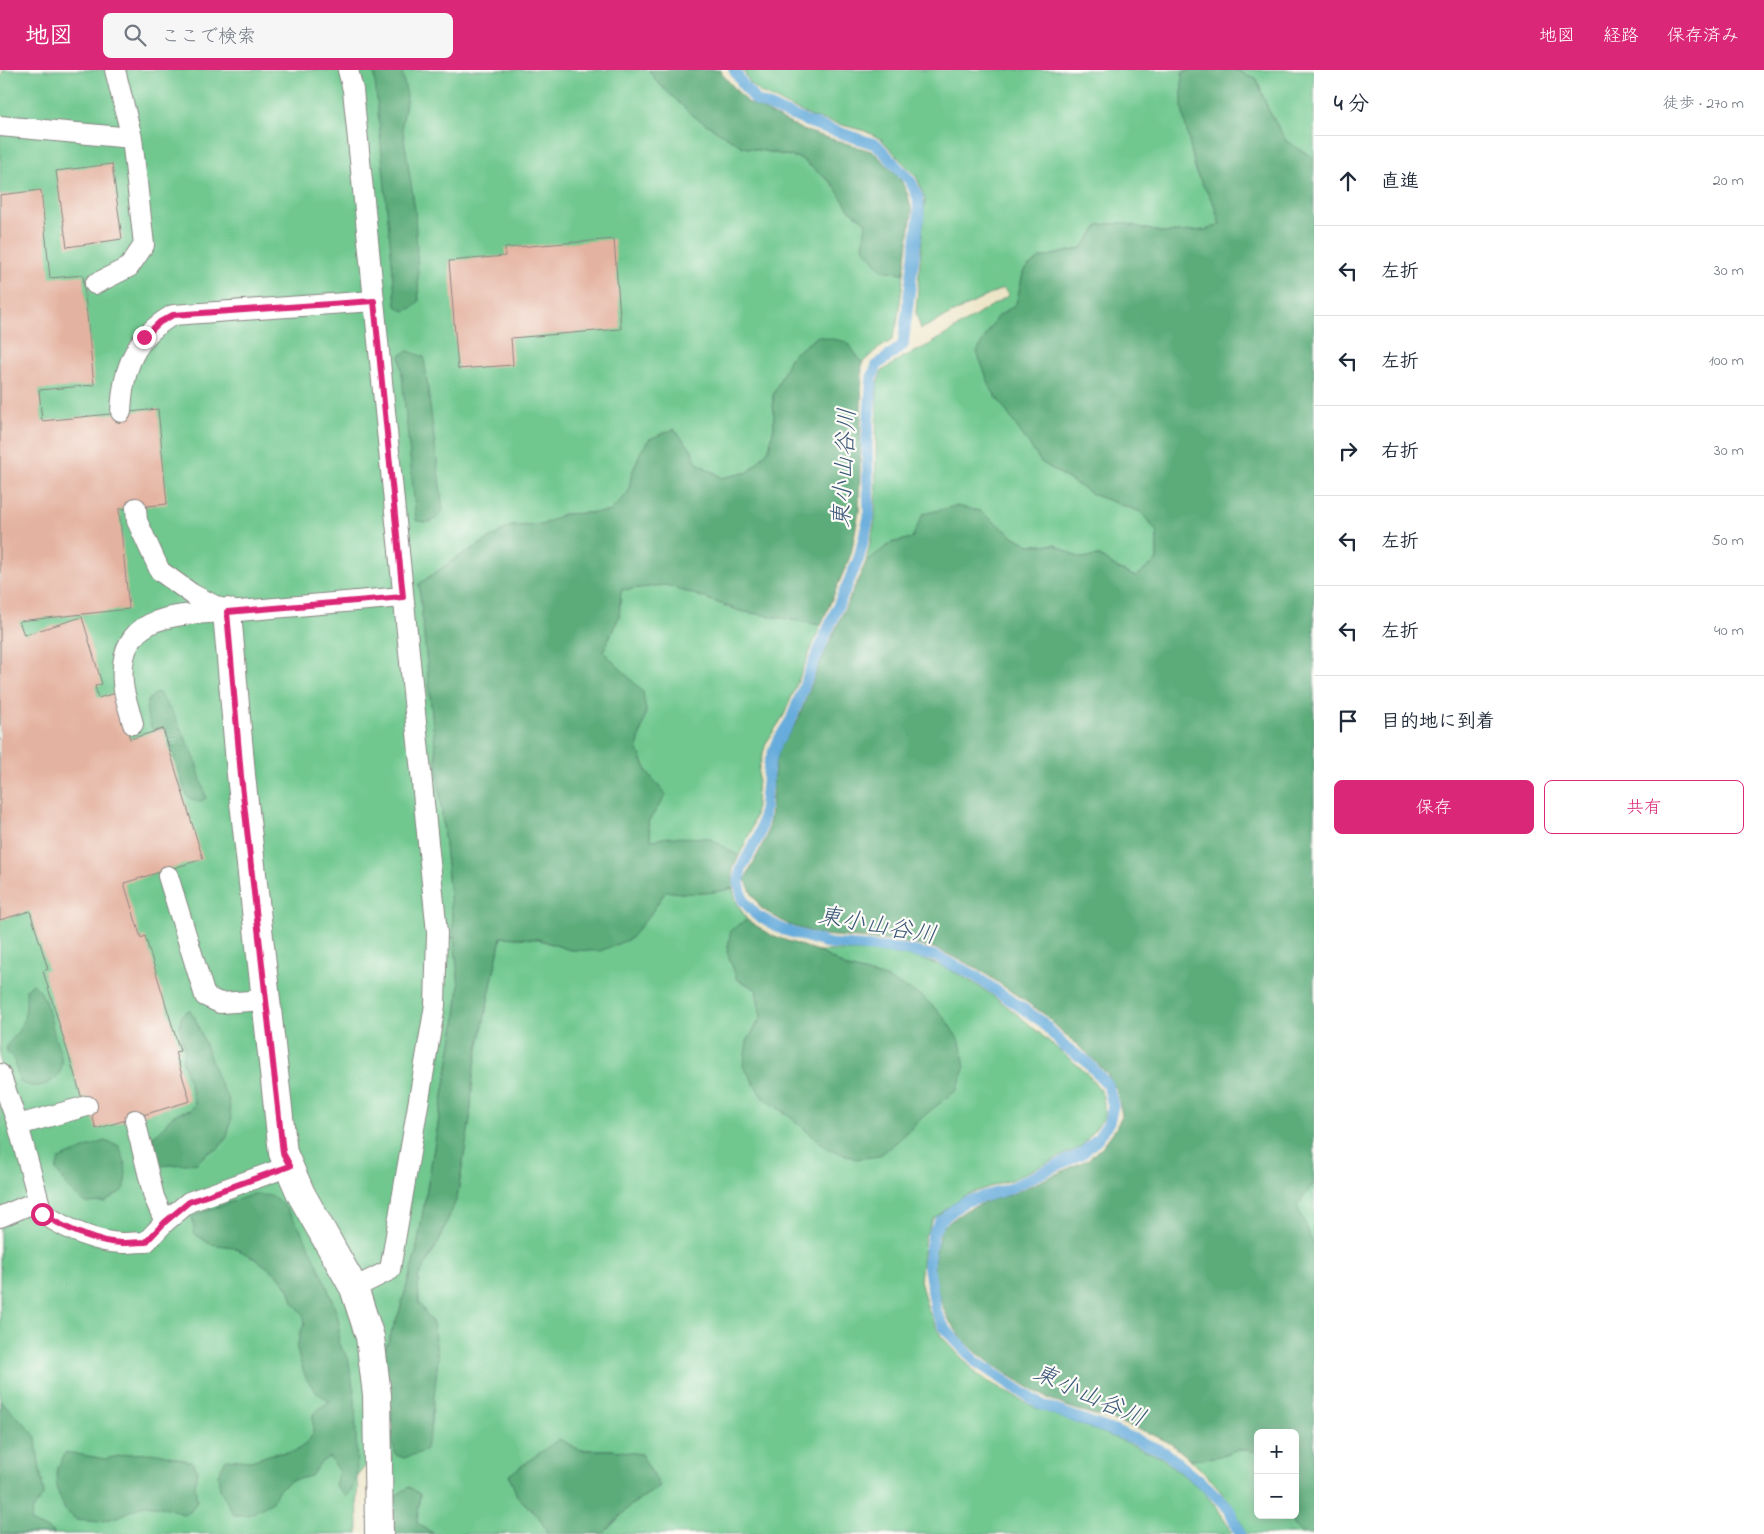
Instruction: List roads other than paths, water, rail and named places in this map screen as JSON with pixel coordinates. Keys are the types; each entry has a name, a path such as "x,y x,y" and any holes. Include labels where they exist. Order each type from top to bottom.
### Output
{"street":[{"path":"227,612 241,776 283,1153 301,1194 354,1288 370,1337 377,1395 379,1534"}],"lane":[{"path":"95,284 129,268 144,245 132,138 115,70"},
{"path":"348,70 353,90 437,933 435,1005 390,1270 354,1288"},
{"path":"0,126 132,138"},
{"path":"120,412 122,387 131,359 144,337 160,322 173,315 374,301"},
{"path":"136,508 137,521 160,571 192,594 227,612"},
{"path":"133,724 123,683 124,658 130,640 145,626 173,616 403,597"},
{"path":"168,876 205,996 220,1003 266,1000"},
{"path":"0,1074 18,1125 42,1214 62,1226 88,1236 121,1243 146,1242 165,1222 189,1202 290,1166"},
{"path":"18,1125 88,1106"},
{"path":"135,1120 154,1197 165,1222"},
{"path":"0,1216 38,1202"}],"waterway":[{"name":"東小山谷川","path":"734,70 744,86 757,101 808,122 877,145 911,182 918,198 919,215 903,345 877,365 872,377 867,441 869,517 859,558 812,666 791,720 776,744 769,764 759,836 741,868 739,883 743,900 756,915 784,930 830,944 900,949 935,956 972,974 1041,1021 1065,1047 1085,1060 1108,1085 1113,1106 1109,1122 1098,1138 1083,1153 1006,1190 964,1202 941,1220 933,1233 928,1263 936,1311 945,1329 976,1362 1042,1405 1133,1438 1166,1453 1208,1488 1229,1509 1240,1534"}]}
